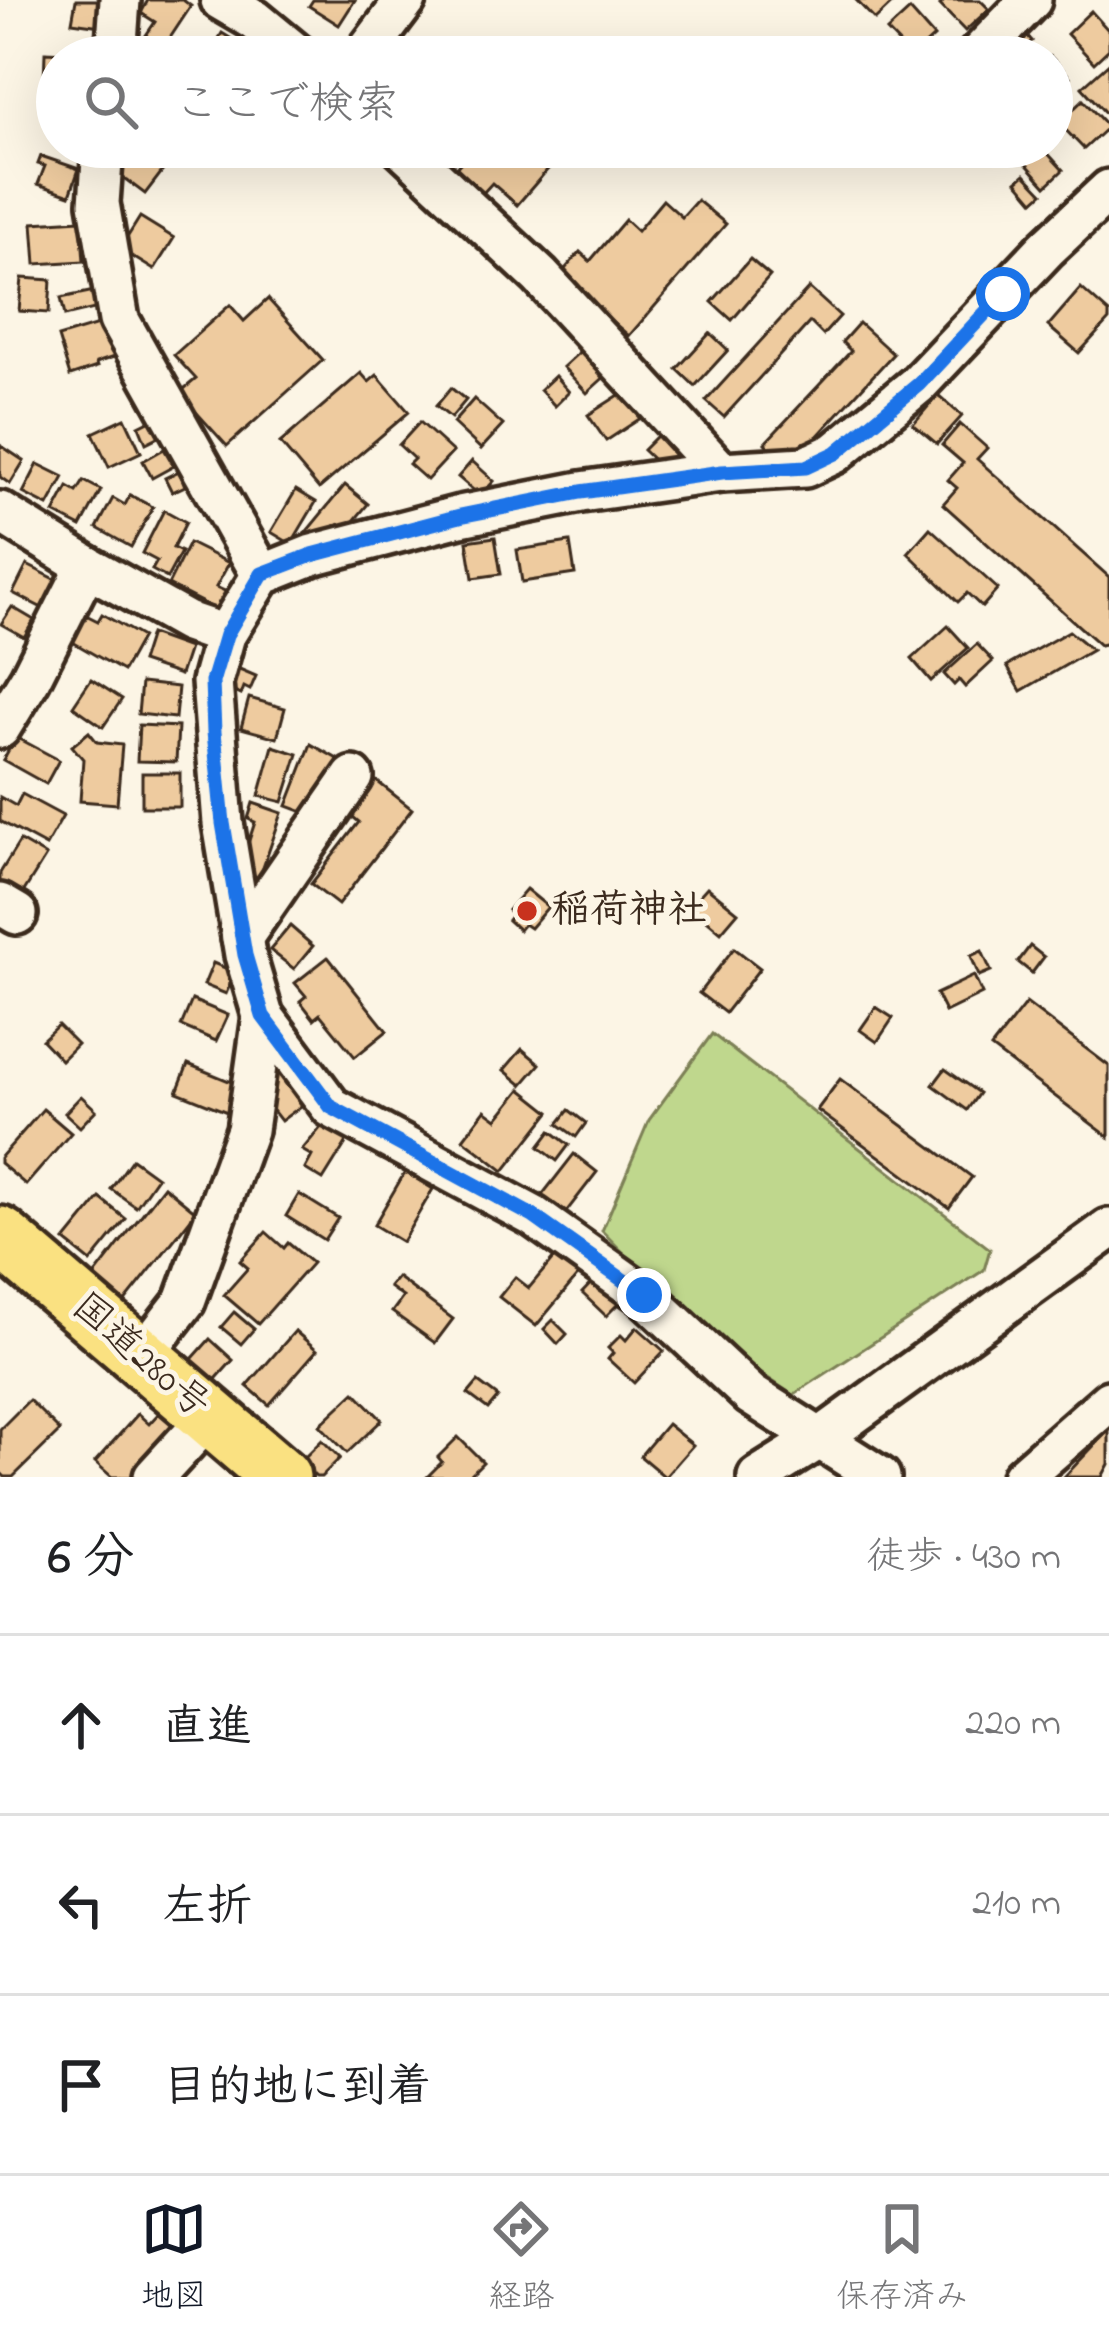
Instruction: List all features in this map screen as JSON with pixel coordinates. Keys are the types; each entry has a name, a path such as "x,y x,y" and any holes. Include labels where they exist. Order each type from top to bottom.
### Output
{"highway":[{"name":"国道280号","path":"0,1236 281,1477"}],"street":[{"path":"117,36 120,0"},
{"path":"221,0 274,36"},
{"path":"379,36 406,0"},
{"path":"996,36 1030,0"},
{"path":"102,168 99,203 119,320 262,574"},
{"path":"423,168 555,291 722,472"},
{"path":"880,1477 751,1395 644,1295 533,1216 331,1107 263,1016 242,938 223,823 212,682 226,635 262,574 312,555 460,516 581,492 722,472 806,467 836,453 919,384 1046,249 1109,190"},
{"path":"0,512 188,622 226,635"},
{"path":"0,728 87,566"},
{"path":"242,938 353,777"},
{"path":"140,1359 185,1301 247,1130 263,1016"},
{"path":"758,1477 822,1437 1109,1229"},
{"path":"1022,1477 1109,1401"},
{"path":"154,1477 209,1417"}],"green space":[{"path":"712,1034 990,1249 984,1270 793,1395 707,1337 602,1231 649,1120"}],"building":[{"path":"76,0 105,0 101,26 72,22"},
{"path":"148,0 183,0 191,6 171,36 145,36 155,22 141,13"},
{"path":"313,0 355,0 339,25 309,6"},
{"path":"856,0 896,0 875,20"},
{"path":"945,0 980,0 989,9 965,31 940,5"},
{"path":"910,10 933,36 892,36 887,31"},
{"path":"1091,11 1109,31 1109,49 1094,63 1067,34"},
{"path":"1109,63 1109,117 1082,87"},
{"path":"1083,100 1108,127 1084,149 1073,138 1073,110"},
{"path":"44,168 79,169 70,195 38,184"},
{"path":"121,168 165,168 145,194 117,173"},
{"path":"549,168 517,205 492,183 483,193 455,169"},
{"path":"1030,168 1063,170 1046,186"},
{"path":"1025,174 1043,193 1034,201 1017,181"},
{"path":"663,200 682,217 697,200 726,224 629,336 559,276 580,252 590,261 625,220 637,231"},
{"path":"140,217 174,238 154,270 120,249"},
{"path":"81,220 84,261 36,264 33,223"},
{"path":"750,259 770,276 732,320 712,302"},
{"path":"22,278 51,280 49,313 19,311"},
{"path":"809,288 840,316 823,335 810,322 724,417 706,401"},
{"path":"1081,288 1109,313 1109,320 1079,353 1048,326"},
{"path":"99,290 103,307 65,316 61,298"},
{"path":"268,299 323,360 227,446 179,393 196,379 174,355 230,305 244,321"},
{"path":"111,321 120,350 96,363 97,367 70,376 58,337"},
{"path":"859,323 893,354 801,454 791,445 779,457 765,443 851,351 842,342"},
{"path":"710,333 728,350 695,386 677,369"},
{"path":"587,345 611,371 587,393 563,367"},
{"path":"361,373 369,382 377,375 409,412 319,489 280,443"},
{"path":"555,376 569,392 555,406 540,390"},
{"path":"451,388 466,400 451,418 436,406"},
{"path":"630,388 647,414 606,441 588,415"},
{"path":"938,395 962,416 937,444 913,424"},
{"path":"474,399 503,425 481,449 453,423"},
{"path":"125,418 141,452 109,467 93,433"},
{"path":"155,418 162,435 146,443 139,426"},
{"path":"420,422 453,452 427,480 409,464 414,459 399,445"},
{"path":"960,424 987,448 977,459 1109,577 1109,643 1100,645 943,504 957,488 948,480 963,463 942,445"},
{"path":"664,429 689,468 664,470 643,450"},
{"path":"0,445 24,461 10,484 0,477"},
{"path":"164,449 174,466 152,478 143,461"},
{"path":"472,461 494,481 480,496 458,477"},
{"path":"38,464 64,477 48,506 23,493"},
{"path":"179,471 185,486 172,492 165,478"},
{"path":"84,481 101,490 81,527 54,513 68,487 77,492"},
{"path":"345,485 368,504 343,534 316,546 303,536"},
{"path":"296,490 316,502 291,544 271,532"},
{"path":"130,495 153,507 131,547 97,528 113,498 125,505"},
{"path":"164,510 186,522 173,548 181,552 167,578 152,570 157,561 142,553"},
{"path":"930,528 998,589 982,607 967,593 958,602 908,553"},
{"path":"495,537 501,574 473,578 467,541"},
{"path":"570,542 575,574 522,582 517,550"},
{"path":"189,543 229,563 216,587 229,593 219,611 168,585"},
{"path":"27,565 63,583 48,611 13,593"},
{"path":"12,607 34,620 24,637 1,624"},
{"path":"84,614 98,621 102,614 142,637 123,671 69,640"},
{"path":"948,626 968,648 931,681 912,659"},
{"path":"1069,631 1092,650 1021,691 1007,666"},
{"path":"150,634 189,648 180,675 141,662"},
{"path":"977,644 993,661 965,687 959,680 954,685 944,674"},
{"path":"237,668 256,676 250,690 244,687 241,695 228,689"},
{"path":"91,679 122,699 103,727 73,706"},
{"path":"141,683 178,687 175,718 138,714"},
{"path":"249,698 285,708 277,738 241,728"},
{"path":"139,725 178,727 176,762 137,761"},
{"path":"89,732 97,742 122,745 117,804 80,801 83,759 72,746"},
{"path":"16,737 59,760 46,784 3,760"},
{"path":"311,744 341,761 319,818 287,806"},
{"path":"273,746 298,754 283,802 259,796"},
{"path":"142,773 180,773 180,807 142,807"},
{"path":"374,779 412,809 338,905 311,884 359,822 348,813"},
{"path":"22,794 63,816 46,846 0,821 0,797 16,806"},
{"path":"253,803 282,813 257,885 243,880 240,868 255,822 248,819"},
{"path":"20,841 46,856 21,896 0,883 0,873"},
{"path":"707,887 738,912 721,932 690,906"},
{"path":"526,889 548,907 530,928 524,924 519,930 508,920 513,914 508,910"},
{"path":"290,926 313,946 294,969 270,950"},
{"path":"1030,946 1044,957 1032,973 1018,962"},
{"path":"734,948 760,968 725,1013 699,993"},
{"path":"982,951 991,971 979,976 971,956"},
{"path":"328,957 387,1031 355,1057 320,1014 314,1019 300,1001 306,996 295,983"},
{"path":"213,963 235,972 226,994 204,985"},
{"path":"974,976 982,994 945,1012 936,994"},
{"path":"192,1000 228,1015 216,1041 181,1026"},
{"path":"1026,1003 1109,1066 1109,1137 991,1048"},
{"path":"876,1007 893,1018 877,1042 860,1030"},
{"path":"58,1025 77,1044 61,1060 42,1040"},
{"path":"522,1049 540,1064 522,1085 504,1070"},
{"path":"277,1053 312,1098 281,1121 257,1090"},
{"path":"188,1064 239,1085 227,1112 177,1092"},
{"path":"945,1069 979,1093 967,1110 933,1085"},
{"path":"840,1079 972,1177 949,1208 817,1110"},
{"path":"521,1089 550,1112 504,1171 463,1139 485,1110 497,1119"},
{"path":"81,1096 96,1110 80,1127 65,1113"},
{"path":"43,1109 71,1133 26,1185 0,1158"},
{"path":"569,1110 586,1123 576,1137 558,1124"},
{"path":"327,1120 351,1135 323,1180 305,1169 312,1156 302,1150"},
{"path":"551,1131 569,1145 557,1161 539,1147"},
{"path":"574,1154 597,1172 563,1216 539,1199"},
{"path":"132,1159 157,1177 136,1207 111,1189"},
{"path":"405,1172 433,1189 402,1242 374,1225"},
{"path":"164,1186 196,1212 116,1313 85,1288"},
{"path":"299,1194 338,1218 324,1240 286,1216"},
{"path":"100,1198 126,1219 91,1262 65,1241"},
{"path":"266,1232 312,1263 258,1324 224,1295 248,1268 240,1261"},
{"path":"558,1253 581,1272 536,1326 499,1297 515,1277 529,1288"},
{"path":"599,1275 624,1298 606,1316 582,1293"},
{"path":"397,1277 453,1319 435,1343 392,1312 403,1297 389,1287"},
{"path":"234,1312 254,1329 241,1344 221,1327"},
{"path":"553,1320 567,1334 558,1344 544,1329"},
{"path":"637,1327 664,1351 634,1383 608,1359 613,1353 608,1348 621,1335 626,1340"},
{"path":"295,1331 317,1350 269,1405 247,1386"},
{"path":"210,1339 233,1360 208,1388 185,1367"},
{"path":"478,1382 498,1397 488,1409 468,1394"},
{"path":"355,1392 382,1420 347,1453 320,1425"},
{"path":"29,1400 60,1431 13,1477 5,1477 0,1472 0,1429"},
{"path":"168,1403 184,1417 131,1477 112,1477 95,1462 138,1414 149,1424"},
{"path":"667,1424 693,1445 665,1477 640,1456"},
{"path":"1109,1430 1109,1464 1102,1477 1064,1477"},
{"path":"458,1437 483,1462 468,1477 427,1477 442,1462 438,1457"},
{"path":"322,1440 340,1458 316,1477 300,1462"}],"place":[{"name":"稲荷神社","path":"527,911"}],"route":[{"path":"644,1295 533,1216 331,1107 263,1016 245,955 223,823 214,732 212,682 226,635 262,574 312,555 460,516 581,492 722,472 806,467 836,453 919,384 1003,294"}]}
